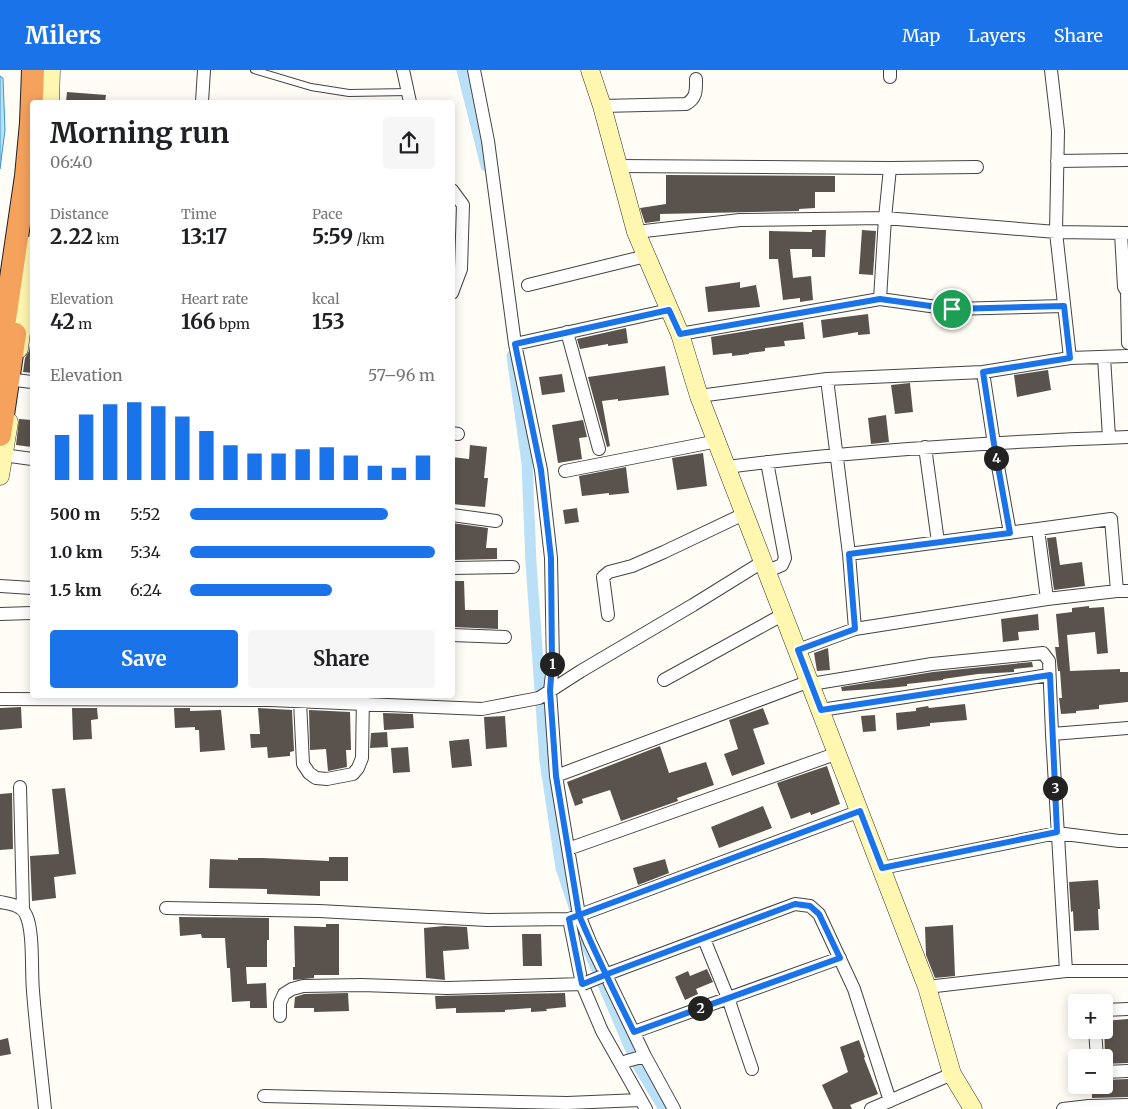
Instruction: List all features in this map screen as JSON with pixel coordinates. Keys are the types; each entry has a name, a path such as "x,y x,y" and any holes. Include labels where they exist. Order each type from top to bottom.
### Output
{"highway":[{"path":"32,100 33,70"},
{"path":"44,100 45,70"},
{"path":"0,353 26,176 30,134"},
{"path":"2,445 30,222"}],"main road":[{"path":"0,299 20,153 26,70"},
{"path":"50,100 51,70"},
{"path":"590,70 602,106 636,232 680,334 700,396 927,987 952,1074 973,1109"},
{"path":"0,476 2,445 24,381 30,278"}],"street":[{"path":"202,100 204,70"},
{"path":"403,70 409,97"},
{"path":"264,1096 566,1106 643,1104 602,1032 582,984 568,849 556,776 546,694 552,665 551,558 541,470 515,344 488,141 474,70"},
{"path":"1051,70 1058,130 1056,232 1070,358"},
{"path":"602,106 686,104 696,94 696,79"},
{"path":"1058,161 1128,160"},
{"path":"617,166 976,167"},
{"path":"880,299 890,168"},
{"path":"455,194 463,205 461,270 455,285"},
{"path":"636,232 740,220 885,218 1056,232 1124,233 1124,287 1127,292 1128,343"},
{"path":"528,285 646,256"},
{"path":"680,334 880,299 952,309 1064,306"},
{"path":"515,344 669,310"},
{"path":"568,332 599,449"},
{"path":"700,396 827,379 983,372 1070,358 1128,356"},
{"path":"1104,357 1109,437"},
{"path":"983,372 1010,533"},
{"path":"827,379 849,554 855,629"},
{"path":"727,467 835,454 925,447 1128,437"},
{"path":"565,470 718,440"},
{"path":"2,445 30,458"},
{"path":"925,447 938,542"},
{"path":"236,698 300,701 363,699 482,708 546,694 581,671 766,566 782,565 785,558 767,462"},
{"path":"608,615 604,574 632,566 746,513"},
{"path":"455,515 496,521"},
{"path":"798,650 855,629 1047,599 1122,591 1111,519 849,554"},
{"path":"1038,528 1047,599"},
{"path":"455,568 513,567"},
{"path":"0,586 30,588"},
{"path":"0,614 30,613"},
{"path":"664,680 784,614"},
{"path":"455,635 506,637"},
{"path":"556,776 811,683 932,664 1039,652 1046,655 1049,661 1066,971"},
{"path":"821,710 1050,675"},
{"path":"0,699 30,698"},
{"path":"300,701 303,764 309,773 316,778 327,779 353,774 358,768 362,758 363,699"},
{"path":"1052,734 1128,728"},
{"path":"568,849 838,753"},
{"path":"20,787 23,909 27,916 30,930 33,990 45,1109"},
{"path":"166,908 319,911 487,920 574,917 860,811"},
{"path":"882,868 1057,832 1128,841"},
{"path":"0,902 23,909"},
{"path":"280,1016 280,1003 284,994 292,989 303,986 362,985 447,988 582,984 795,904 810,906 819,914 854,989 890,1101"},
{"path":"574,917 590,942 634,1032 642,1056 674,1109"},
{"path":"704,939 728,998 752,1069"},
{"path":"634,1032 840,958"},
{"path":"927,987 1066,971 1128,971"},
{"path":"1113,1010 1128,1010"},
{"path":"627,1062 642,1056"},
{"path":"1113,1072 1128,1071"},
{"path":"871,1109 952,1074"},
{"path":"1063,1109 1128,1104"}],"lane":[{"path":"254,70 311,87 349,93 409,97"}],"water":[{"path":"0,76 3,78 5,130 0,169"}],"building":[{"path":"67,92 106,95 105,100 66,100"},
{"path":"666,175 835,176 835,192 815,192 815,208 799,209 799,211 660,214 660,221 645,223 640,208 666,204"},
{"path":"812,230 826,230 825,257 812,257 812,249 790,249 793,278 811,276 813,300 800,302 800,298 783,300 778,259 769,259 769,231 812,232"},
{"path":"862,230 876,231 873,275 859,274"},
{"path":"740,282 740,288 756,285 760,307 708,312 705,287"},
{"path":"868,314 870,334 858,335 858,332 823,338 821,320"},
{"path":"803,322 805,339 784,341 785,346 765,348 765,351 749,354 732,356 732,353 713,355 711,337"},
{"path":"626,328 628,343 580,349 577,339"},
{"path":"30,346 30,373 23,372 25,358"},
{"path":"665,366 669,395 602,401 610,446 607,447 588,377"},
{"path":"1048,370 1051,390 1017,397 1014,375"},
{"path":"562,374 565,392 542,395 539,377"},
{"path":"910,383 913,412 895,414 891,385"},
{"path":"886,415 889,442 871,444 868,418"},
{"path":"19,419 30,420 30,447 16,445"},
{"path":"583,420 587,437 579,438 582,459 558,463 552,425"},
{"path":"470,445 487,447 484,478 488,478 485,507 455,504 455,457 469,459"},
{"path":"703,453 707,486 677,490 672,458"},
{"path":"626,467 629,493 582,496 579,476"},
{"path":"577,508 579,522 565,524 563,510"},
{"path":"455,523 488,528 486,548 497,548 497,559 455,560"},
{"path":"1056,537 1060,565 1082,562 1085,586 1054,590 1047,538"},
{"path":"455,581 464,581 465,610 498,610 498,629 455,627"},
{"path":"1089,606 1089,608 1104,607 1108,653 1097,654 1095,632 1067,635 1070,671 1120,669 1120,672 1128,672 1128,702 1099,705 1099,709 1061,714 1059,698 1062,698 1060,671 1058,671 1055,647 1059,647 1056,614 1072,612 1072,608"},
{"path":"1038,614 1039,630 1018,632 1019,640 1003,642 1001,619"},
{"path":"828,648 830,670 817,671 814,653"},
{"path":"1032,662 1033,667 1014,669 1014,672 978,674 889,688 842,691 841,687 933,672"},
{"path":"965,704 967,720 930,723 930,726 897,730 896,713 916,711 916,708 928,706 929,708"},
{"path":"21,707 22,728 0,730 0,708"},
{"path":"72,708 97,708 98,719 91,720 92,739 73,740"},
{"path":"174,708 190,708 190,711 221,710 225,750 200,752 199,730 195,730 195,727 175,728"},
{"path":"258,708 292,710 294,751 290,752 290,756 268,758 267,747 251,748 250,734 260,734"},
{"path":"763,708 769,724 753,729 765,764 732,776 724,754 738,749 729,720"},
{"path":"309,710 350,712 351,750 346,750 347,767 328,771 326,749 310,750"},
{"path":"383,713 413,714 414,728 384,730"},
{"path":"875,715 876,731 863,732 861,716"},
{"path":"505,716 507,747 486,749 484,717"},
{"path":"387,732 388,747 370,748 371,733"},
{"path":"469,739 472,766 452,768 449,741"},
{"path":"660,746 669,773 706,762 714,785 677,798 678,801 621,821 610,790 582,799 583,803 575,806 567,782"},
{"path":"408,747 410,772 393,773 391,748"},
{"path":"827,766 840,804 811,815 810,812 791,819 777,783"},
{"path":"65,788 76,874 54,877 56,898 32,901 30,856 59,854 52,789"},
{"path":"12,793 13,849 0,850 0,794"},
{"path":"763,806 772,828 719,848 711,827"},
{"path":"329,857 348,857 348,881 320,881 320,896 267,894 267,889 209,888 210,859 238,860 238,858 263,858 329,861"},
{"path":"665,859 669,873 638,885 633,868"},
{"path":"1098,880 1099,930 1074,931 1069,882"},
{"path":"179,917 269,918 267,967 246,967 247,984 266,983 267,1008 250,1008 250,1001 232,1002 230,968 227,968 225,938 202,938 201,934 180,936"},
{"path":"326,924 339,924 339,975 314,975 314,978 293,980 293,967 295,967 294,926 326,927"},
{"path":"953,925 955,976 935,978 926,955 925,927"},
{"path":"444,926 467,927 469,949 443,951 445,980 426,978 424,928"},
{"path":"522,934 541,934 542,966 523,966"},
{"path":"707,969 713,982 696,989 698,994 685,1000 675,977 688,971 690,976"},
{"path":"348,993 349,1011 314,1012 314,1008 294,1008 295,997 304,994"},
{"path":"565,993 566,1007 531,1012 531,1008 505,1010 505,1012 456,1013 456,1008 436,1009 435,996"},
{"path":"1128,1019 1128,1063 1113,1064 1113,1049 1105,1049 1104,1039 1113,1039 1113,1020"},
{"path":"8,1038 11,1054 0,1056 0,1040"},
{"path":"859,1040 878,1094 850,1105 852,1109 833,1109 822,1085 848,1072 840,1047"},
{"path":"1128,1079 1128,1097 1092,1098 1092,1094 1113,1094 1113,1080"}],"waterway":[{"path":"462,70 486,166"},
{"path":"512,356 527,463 531,563 545,761 561,868 574,907"},
{"path":"585,942 636,1062 664,1109"}],"route":[{"path":"952,309 880,299 680,334 669,310 515,344 541,470 551,558 552,665 550,691 556,776 579,915 569,919 582,984 583,984 610,973 704,939 795,904 810,906 819,914 840,958 634,1032 612,987 590,942 579,915 860,811 882,868 1057,832 1050,675 821,710 798,650 855,629 849,554 1010,533 983,372 1070,358 1064,306 952,309"}]}
